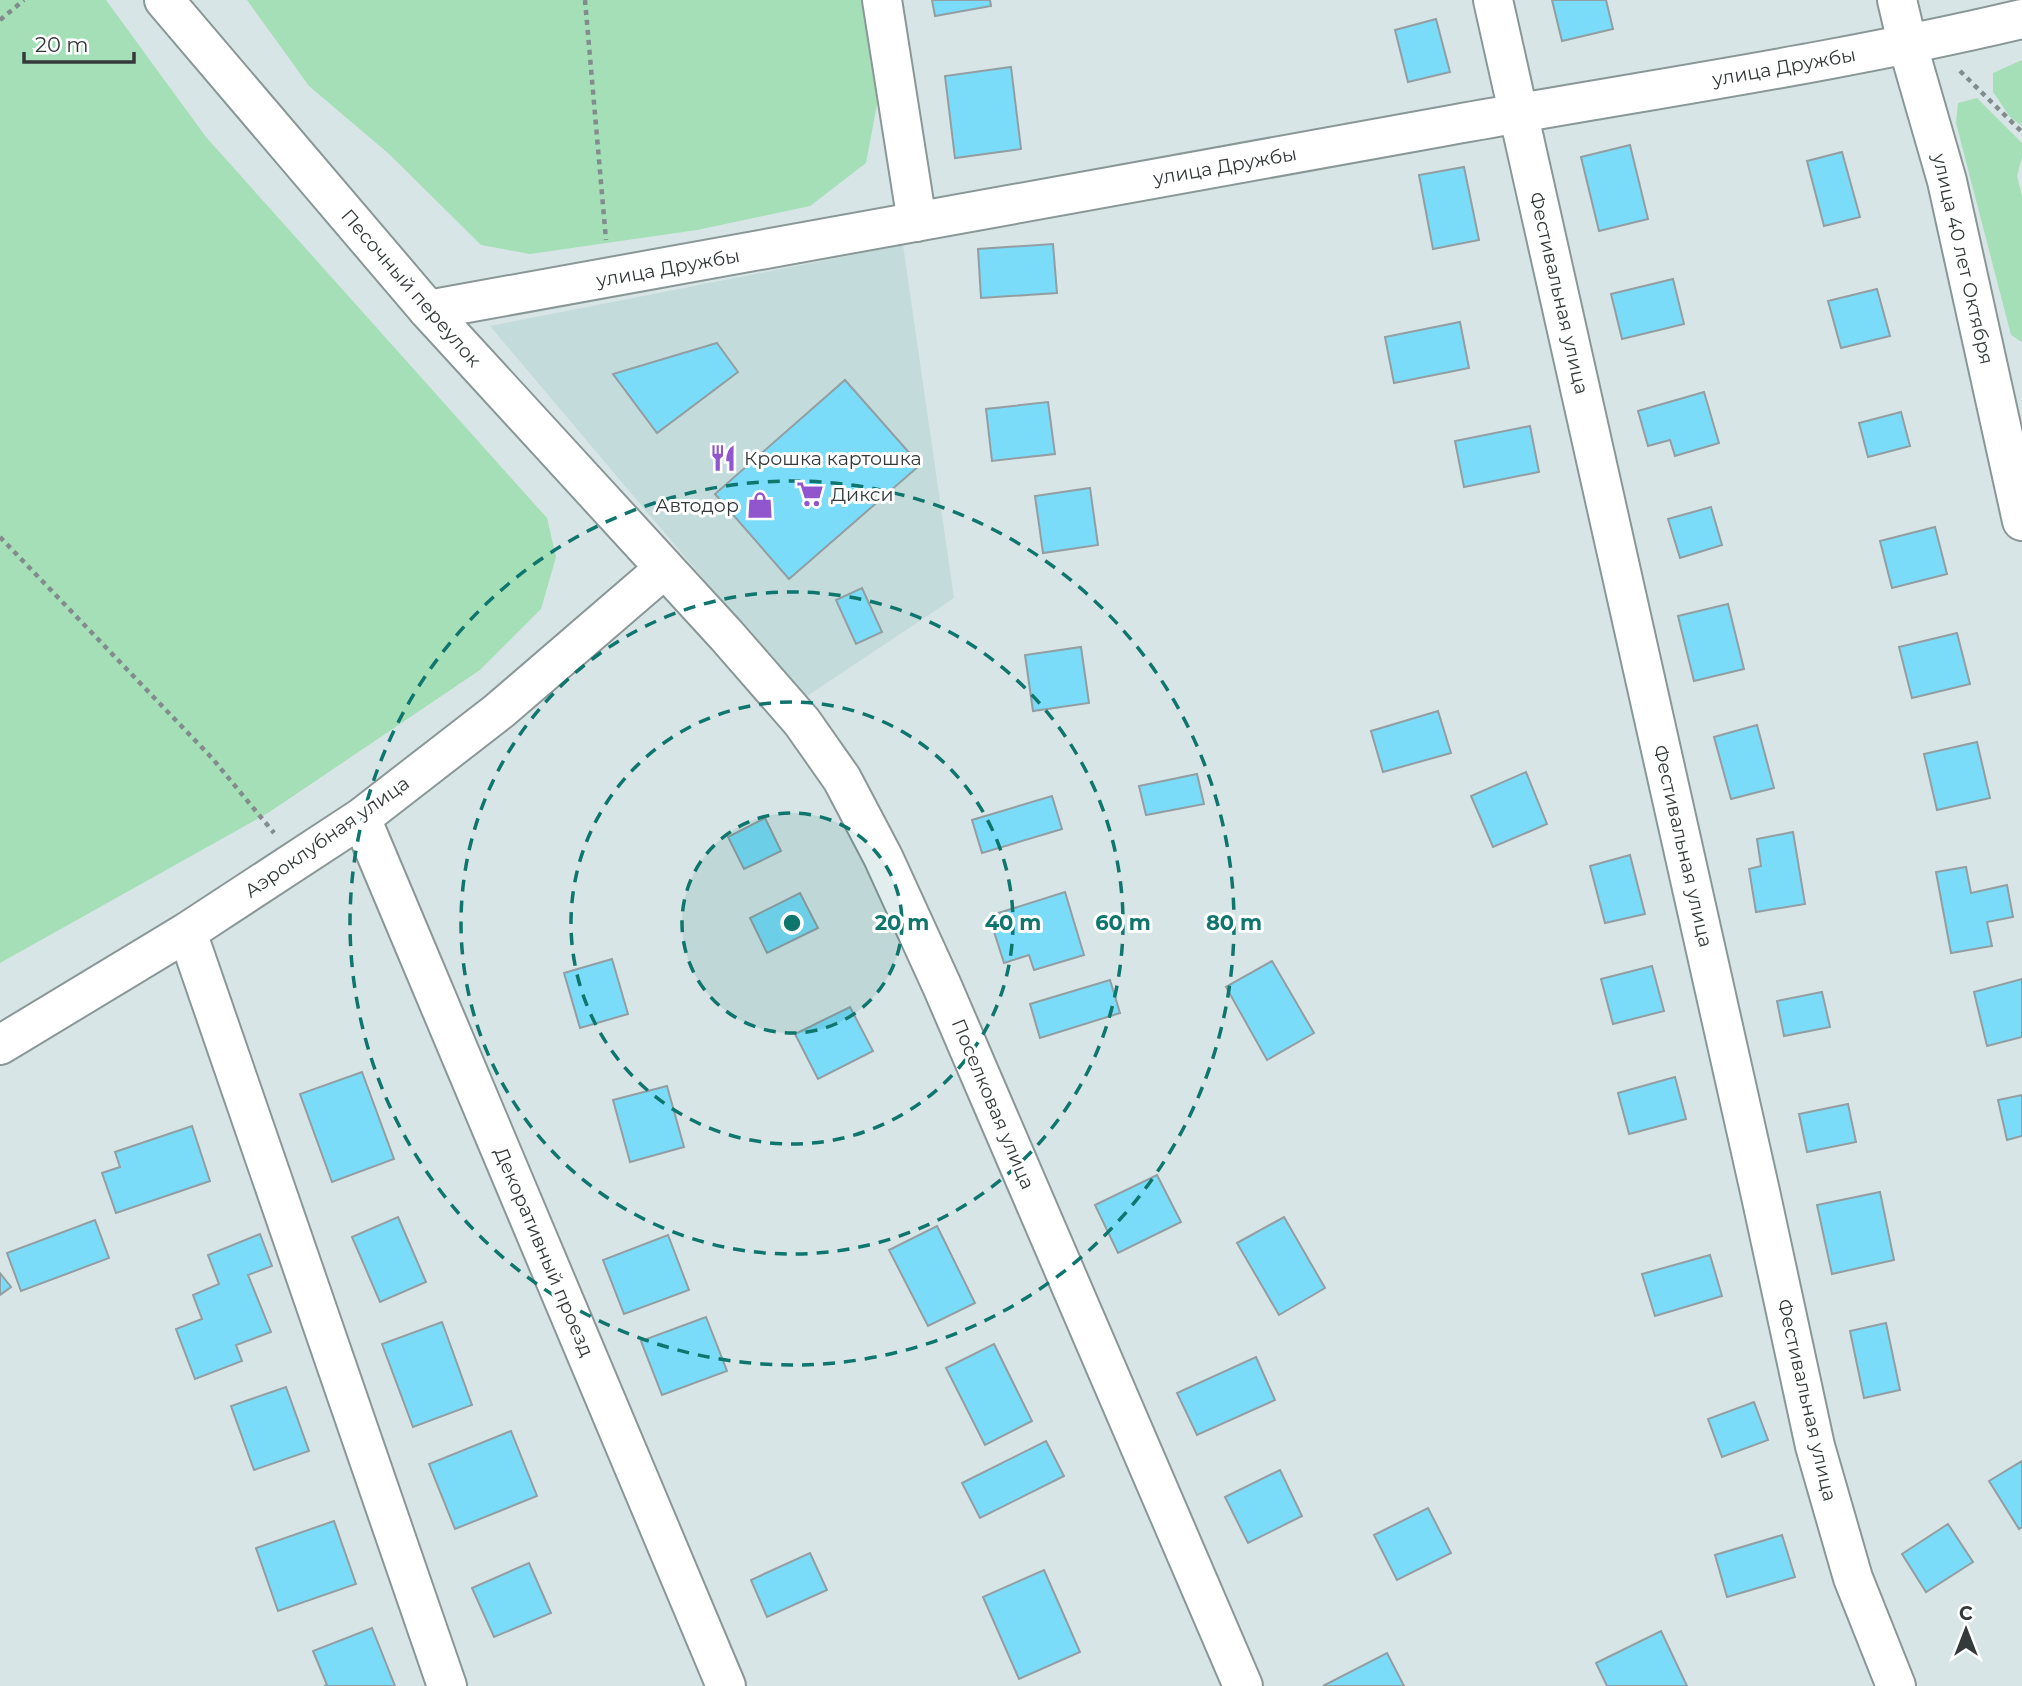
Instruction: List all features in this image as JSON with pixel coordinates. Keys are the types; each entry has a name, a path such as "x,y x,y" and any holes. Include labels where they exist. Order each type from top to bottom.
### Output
{"street":[{"name":"Песочный переулок","path":"163,0 428,310 664,569"},
{"path":"882,0 917,222"},
{"name":"Фестивальная улица","path":"1493,0 1815,1446 1853,1578 1896,1686"},
{"name":"улица 40 лет Октября","path":"1897,0 1919,43 1947,181 2007,383 2022,520"},
{"name":"улица Дружбы","path":"428,310 1919,43 2022,19"},
{"name":"Аэроклубная улица","path":"0,1045 187,932 361,818 499,711 664,569"},
{"name":"Поселковая улица","path":"664,569 802,722 842,779 883,857 942,986 1243,1686"},
{"name":"Декоративный проезд","path":"361,818 726,1686"},
{"path":"187,932 447,1686"}],"path":[{"path":"0,20 24,0"},
{"path":"584,0 609,279"},
{"path":"1919,43 2022,132"},
{"path":"0,537 212,758 296,861"}],"shaded area":[{"path":"903,245 954,598 804,698 490,326"}],"green space":[{"path":"0,0 106,0 206,137 547,518 556,557 541,609 480,670 268,813 0,963"},
{"path":"247,0 884,0 878,99 866,163 810,206 697,230 530,254 481,245 389,154 309,86"},
{"path":"2022,60 2022,126 2010,117 1993,92 1993,73"},
{"path":"1977,98 2022,143 2017,176 2022,196 2022,342 2011,335 1956,123 1958,103"}],"building":[{"path":"932,0 990,0 991,6 935,16"},
{"path":"1552,0 1606,0 1613,29 1562,41"},
{"path":"1436,19 1450,72 1408,82 1395,30"},
{"path":"1011,67 1021,149 955,158 945,76"},
{"path":"1630,145 1648,219 1599,231 1581,157"},
{"path":"1842,152 1860,217 1824,226 1807,161"},
{"path":"1464,167 1479,240 1433,249 1419,175"},
{"path":"1053,244 1057,293 981,298 978,249"},
{"path":"1673,279 1684,324 1622,339 1611,294"},
{"path":"1877,289 1890,336 1841,348 1828,301"},
{"path":"1460,322 1469,368 1394,383 1385,337"},
{"path":"717,343 738,372 657,433 613,374"},
{"path":"845,380 920,465 789,579 715,494"},
{"path":"1704,392 1719,443 1675,456 1670,440 1648,446 1638,411"},
{"path":"1048,402 1055,454 992,461 986,409"},
{"path":"1901,412 1910,446 1868,457 1859,423"},
{"path":"1530,426 1539,472 1464,487 1455,441"},
{"path":"1090,488 1098,545 1043,553 1035,496"},
{"path":"1711,507 1722,545 1680,558 1668,519"},
{"path":"1935,527 1947,574 1892,588 1880,541"},
{"path":"862,588 882,632 856,644 836,600"},
{"path":"1728,604 1744,669 1694,681 1678,616"},
{"path":"1957,633 1970,684 1912,698 1899,647"},
{"path":"1081,647 1089,703 1033,711 1025,655"},
{"path":"1438,711 1451,753 1383,772 1371,731"},
{"path":"1757,725 1774,788 1731,799 1714,737"},
{"path":"1977,742 1990,798 1937,810 1924,754"},
{"path":"1526,772 1547,824 1493,847 1471,796"},
{"path":"1197,774 1204,804 1146,815 1139,786"},
{"path":"1052,796 1062,829 982,853 972,820"},
{"path":"765,818 781,851 744,869 728,837"},
{"path":"1793,832 1805,904 1756,912 1749,869 1761,866 1757,839"},
{"path":"1630,855 1645,914 1605,923 1590,866"},
{"path":"1966,867 1971,893 2007,885 2013,917 1987,922 1992,946 1951,953 1936,872"},
{"path":"1065,892 1084,955 1034,970 1029,955 1004,963 989,916"},
{"path":"800,893 818,928 767,953 750,918"},
{"path":"612,959 628,1014 580,1028 564,973"},
{"path":"1272,961 1314,1033 1267,1060 1226,987"},
{"path":"1652,966 1664,1011 1613,1024 1601,979"},
{"path":"2022,979 2022,1037 1987,1046 1974,992"},
{"path":"1110,980 1120,1013 1040,1038 1030,1004"},
{"path":"1822,992 1830,1027 1784,1036 1777,1001"},
{"path":"850,1007 873,1051 818,1079 795,1034"},
{"path":"362,1072 394,1159 332,1182 300,1094"},
{"path":"1675,1077 1686,1119 1629,1134 1618,1093"},
{"path":"667,1086 684,1147 630,1162 613,1100"},
{"path":"2022,1095 2022,1136 2007,1140 1998,1100"},
{"path":"1848,1104 1856,1142 1807,1152 1799,1114"},
{"path":"192,1126 210,1181 116,1213 102,1173 120,1167 115,1152"},
{"path":"1157,1175 1181,1222 1118,1253 1095,1205"},
{"path":"1880,1192 1894,1260 1832,1274 1817,1205"},
{"path":"398,1217 426,1282 380,1302 352,1237"},
{"path":"1284,1217 1325,1288 1279,1315 1237,1243"},
{"path":"95,1220 109,1258 21,1291 7,1253"},
{"path":"937,1226 975,1303 928,1326 889,1250"},
{"path":"260,1234 272,1266 248,1275 271,1332 236,1345 242,1361 195,1379 176,1329 202,1319 193,1295 219,1284 208,1255"},
{"path":"668,1235 689,1290 624,1314 603,1260"},
{"path":"1710,1255 1722,1296 1655,1316 1642,1274"},
{"path":"0,1273 11,1287 0,1295"},
{"path":"706,1317 727,1371 662,1395 641,1341"},
{"path":"442,1322 472,1405 413,1427 382,1344"},
{"path":"1886,1323 1900,1390 1864,1398 1850,1331"},
{"path":"994,1344 1032,1421 985,1445 946,1368"},
{"path":"1256,1357 1275,1400 1197,1435 1177,1393"},
{"path":"286,1387 309,1451 254,1470 231,1406"},
{"path":"1754,1402 1768,1440 1722,1457 1708,1419"},
{"path":"511,1431 537,1496 455,1529 429,1464"},
{"path":"1046,1441 1064,1476 980,1518 962,1483"},
{"path":"2022,1461 2022,1527 2019,1529 1989,1481"},
{"path":"1280,1470 1302,1516 1248,1543 1225,1497"},
{"path":"1428,1508 1451,1553 1397,1580 1374,1535"},
{"path":"334,1521 356,1584 278,1611 256,1548"},
{"path":"1948,1524 1973,1562 1926,1592 1902,1554"},
{"path":"1782,1535 1795,1577 1727,1597 1715,1555"},
{"path":"810,1553 827,1590 767,1617 751,1580"},
{"path":"529,1563 551,1613 494,1637 472,1588"},
{"path":"1044,1570 1080,1652 1019,1679 983,1597"},
{"path":"372,1628 395,1686 324,1686 327,1685 313,1651"},
{"path":"1661,1631 1687,1686 1607,1686 1596,1663"},
{"path":"1387,1653 1404,1686 1323,1686"}],"place":[{"name":"Крошка картошка","path":"723,458"},
{"name":"Дикси","path":"810,494"},
{"name":"Автодор","path":"760,505"}]}
